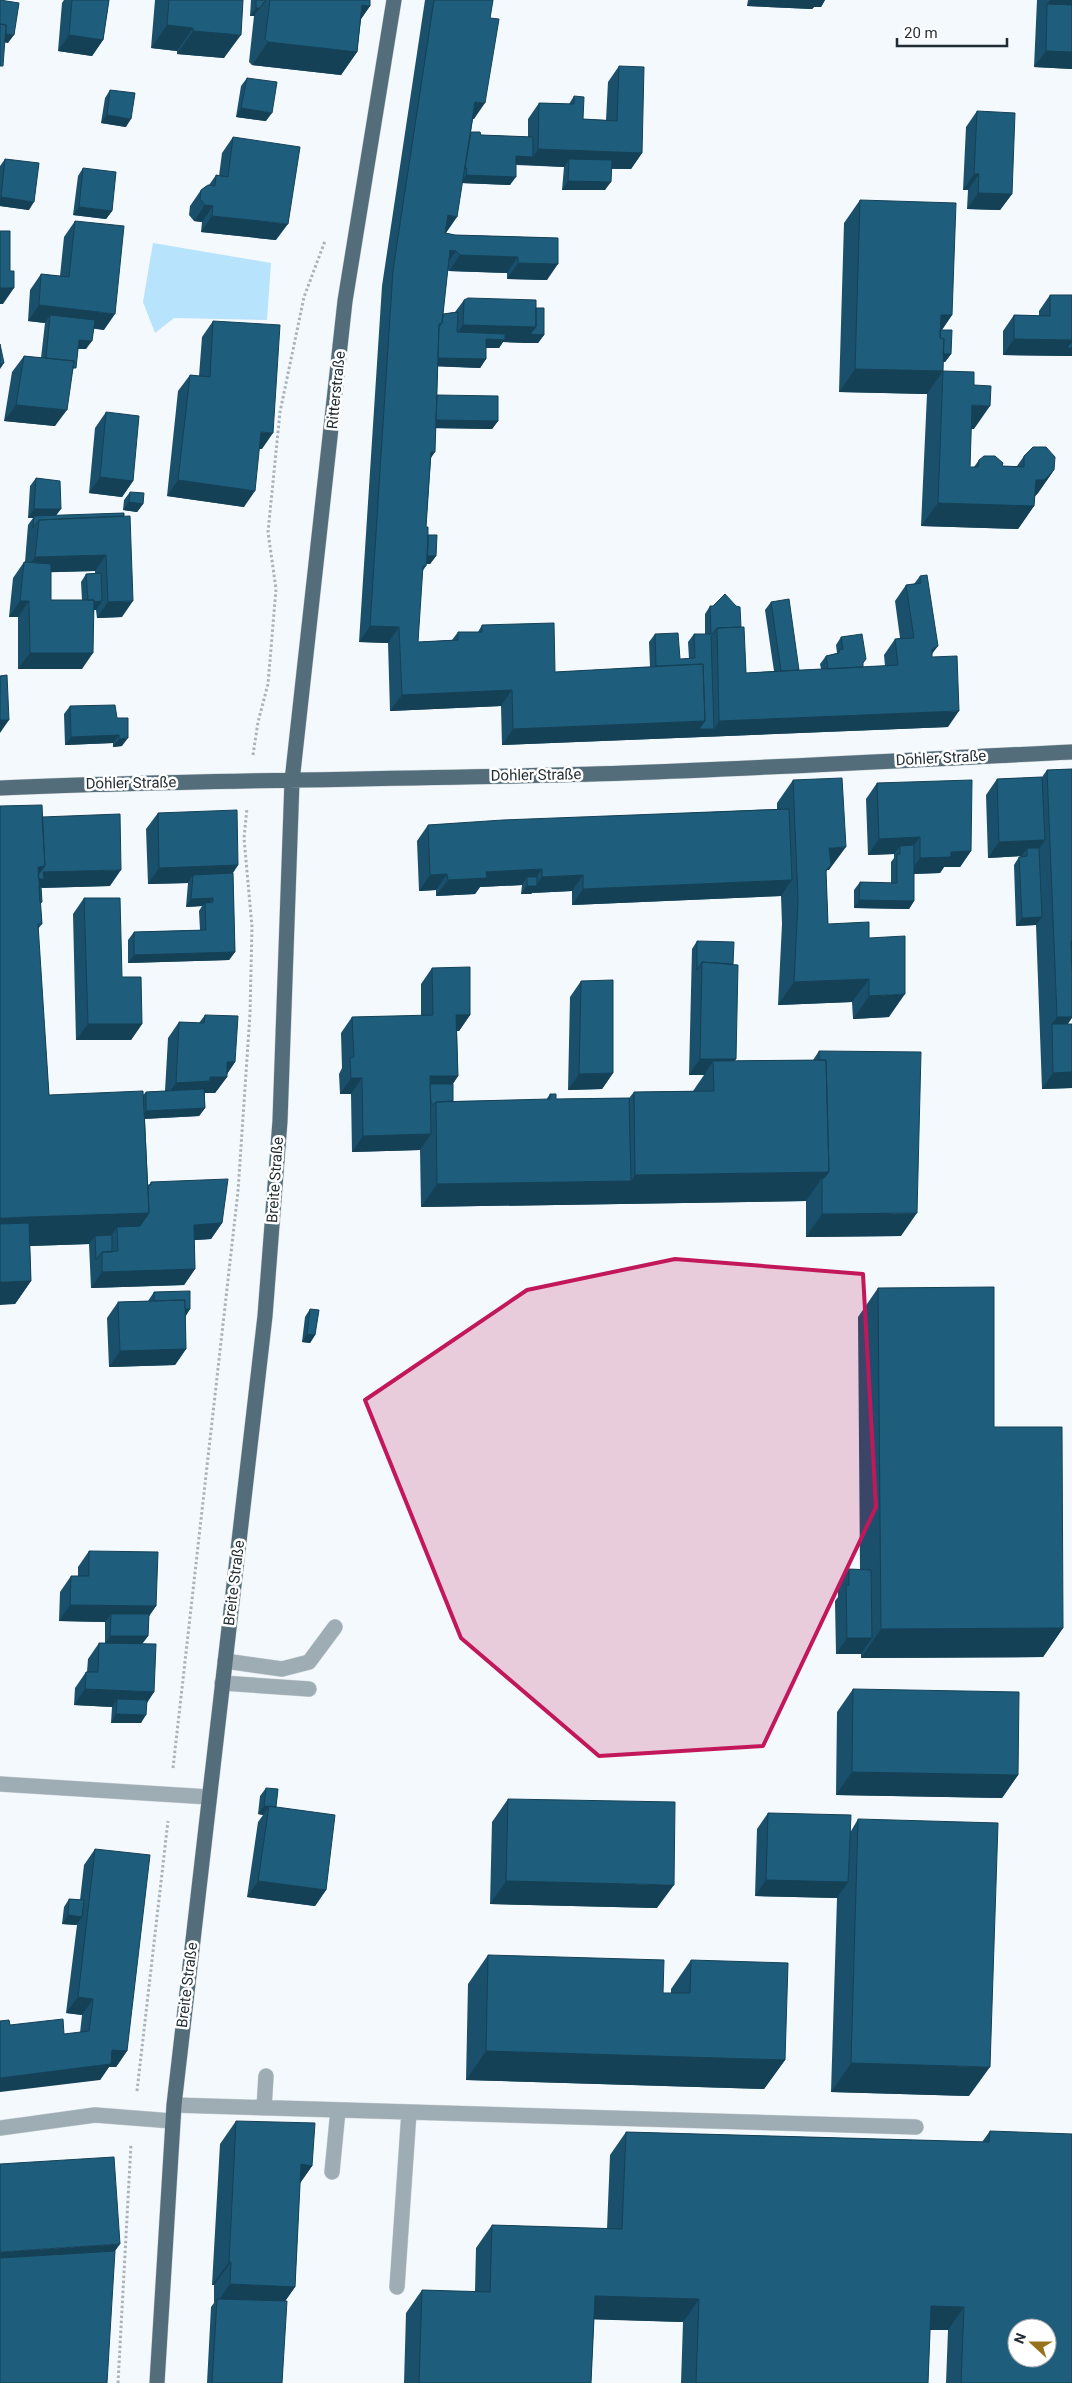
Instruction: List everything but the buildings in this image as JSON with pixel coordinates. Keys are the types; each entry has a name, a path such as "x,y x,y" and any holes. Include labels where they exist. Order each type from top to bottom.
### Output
{"main road":[{"name":"Ritterstraße","path":"292,781 345,301 394,0"},
{"name":"Dohler Straße","path":"0,788 101,783 248,782 626,773 1072,752"},
{"name":"Breite Straße","path":"157,2383 172,2121 265,1316 280,1120 292,781"}],"street":[{"path":"225,1662 282,1669 309,1662 335,1627"},
{"path":"222,1683 309,1689"},
{"path":"0,1784 209,1797"},
{"path":"264,2108 266,2076"},
{"path":"174,2105 916,2127"},
{"path":"332,2172 338,2110"},
{"path":"397,2287 409,2112"},
{"path":"0,2128 95,2116 172,2121"}],"path":[{"path":"118,2383 128,2179 134,2118 238,1191 250,1014 252,927 244,838 248,782 258,722 268,684 276,589 268,532 280,412 304,297 327,237"}],"highlighted area":[{"path":"675,1259 863,1274 876,1507 763,1746 599,1756 461,1638 365,1400 527,1290"}],"shaded area":[{"path":"153,243 271,263 267,320 174,318 155,333 143,302"}]}
